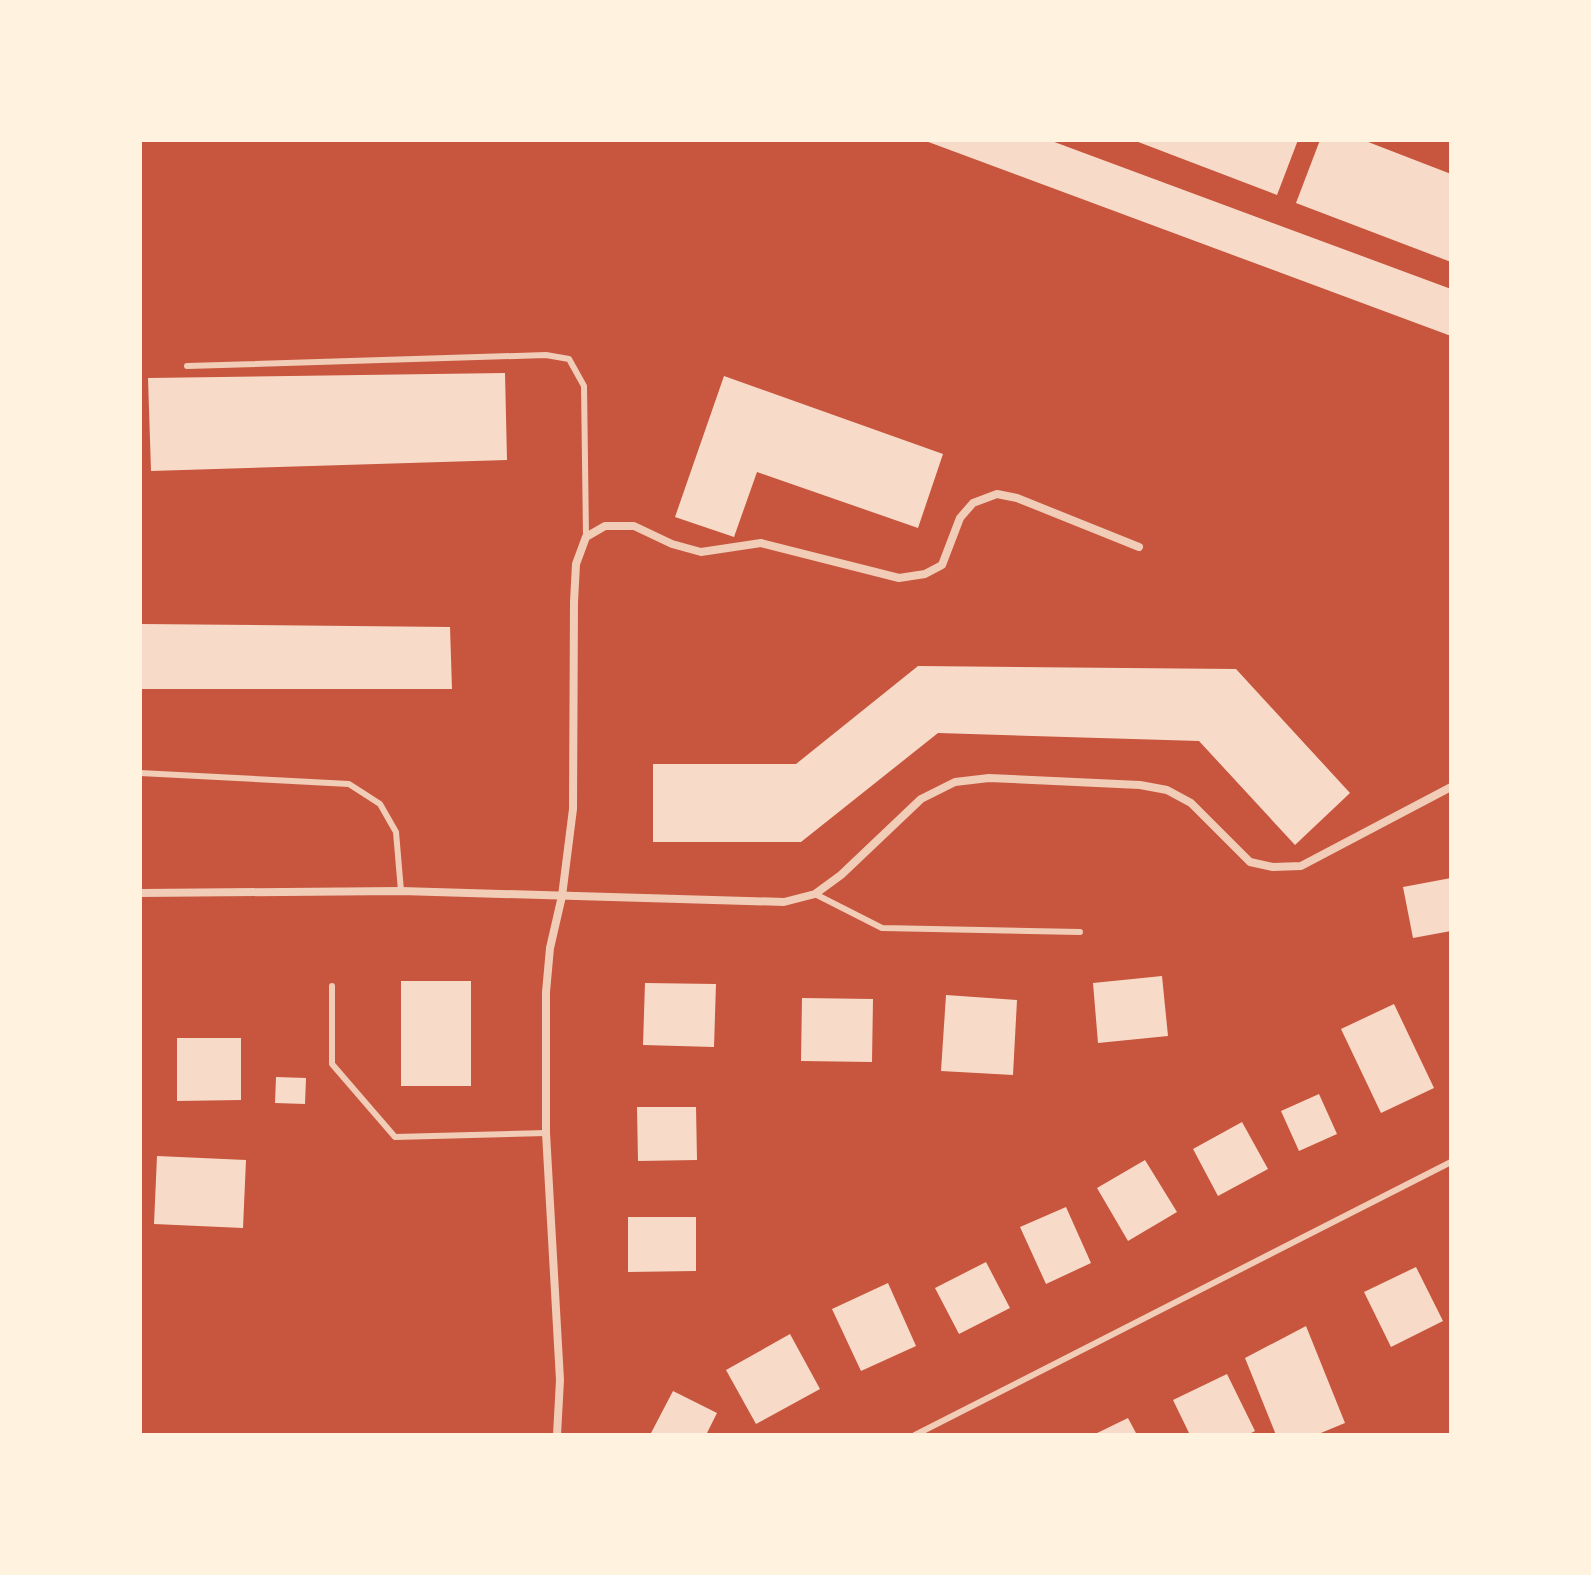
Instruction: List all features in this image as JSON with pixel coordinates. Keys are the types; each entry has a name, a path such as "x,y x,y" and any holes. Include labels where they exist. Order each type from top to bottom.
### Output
{"street":[{"path":"557,1435 560,1380 546,1133 546,992 550,948 562,896 573,809 576,564 586,537 605,526 634,526 672,544 701,552 761,543 899,578 925,574 942,565 960,518 973,503 997,494 1017,498 1139,547"},
{"path":"140,893 401,891 784,902 815,894 841,875 921,799 955,782 989,778 1140,785 1167,790 1191,803 1250,862 1273,867 1301,866 1451,787"}],"lane":[{"path":"187,366 546,355 569,359 584,386 586,537"},
{"path":"140,773 349,784 380,804 396,832 401,891"},
{"path":"815,894 882,928 1080,932"},
{"path":"332,986 332,1064 395,1137 546,1133"},
{"path":"915,1435 1451,1162"}],"building":[{"path":"923,140 1049,140 1451,289 1451,336"},
{"path":"1133,140 1298,140 1277,195"},
{"path":"1320,140 1363,140 1451,174 1451,262 1296,203"},
{"path":"505,373 507,460 151,471 148,378"},
{"path":"724,376 943,454 918,528 757,472 734,537 675,517"},
{"path":"140,624 450,627 452,689 140,689"},
{"path":"918,666 1236,669 1350,793 1295,845 1199,741 938,733 801,842 653,842 653,764 796,764"},
{"path":"1451,878 1451,931 1413,938 1403,887"},
{"path":"1162,976 1168,1036 1098,1043 1093,983"},
{"path":"401,981 471,981 471,1086 401,1086"},
{"path":"645,983 716,984 714,1047 643,1045"},
{"path":"946,995 1017,1000 1013,1075 941,1071"},
{"path":"802,998 873,999 872,1062 801,1061"},
{"path":"1394,1004 1434,1088 1381,1113 1341,1029"},
{"path":"177,1038 241,1038 241,1100 177,1101"},
{"path":"276,1077 306,1078 305,1104 275,1103"},
{"path":"1319,1094 1337,1134 1299,1151 1281,1111"},
{"path":"637,1107 696,1107 697,1160 638,1161"},
{"path":"1242,1122 1268,1169 1218,1196 1193,1149"},
{"path":"157,1156 246,1160 243,1228 154,1224"},
{"path":"1145,1160 1177,1212 1128,1241 1097,1188"},
{"path":"1066,1207 1091,1263 1046,1284 1020,1227"},
{"path":"628,1217 696,1217 696,1271 628,1272"},
{"path":"986,1262 1010,1308 959,1334 935,1288"},
{"path":"1416,1267 1443,1321 1391,1347 1364,1292"},
{"path":"888,1283 916,1346 861,1371 832,1309"},
{"path":"1306,1326 1345,1423 1316,1435 1276,1435 1245,1358"},
{"path":"790,1334 820,1389 756,1424 726,1370"},
{"path":"1227,1374 1255,1431 1247,1435 1190,1435 1173,1400"},
{"path":"673,1391 717,1413 706,1435 650,1435"},
{"path":"1128,1418 1137,1435 1093,1435"}]}
